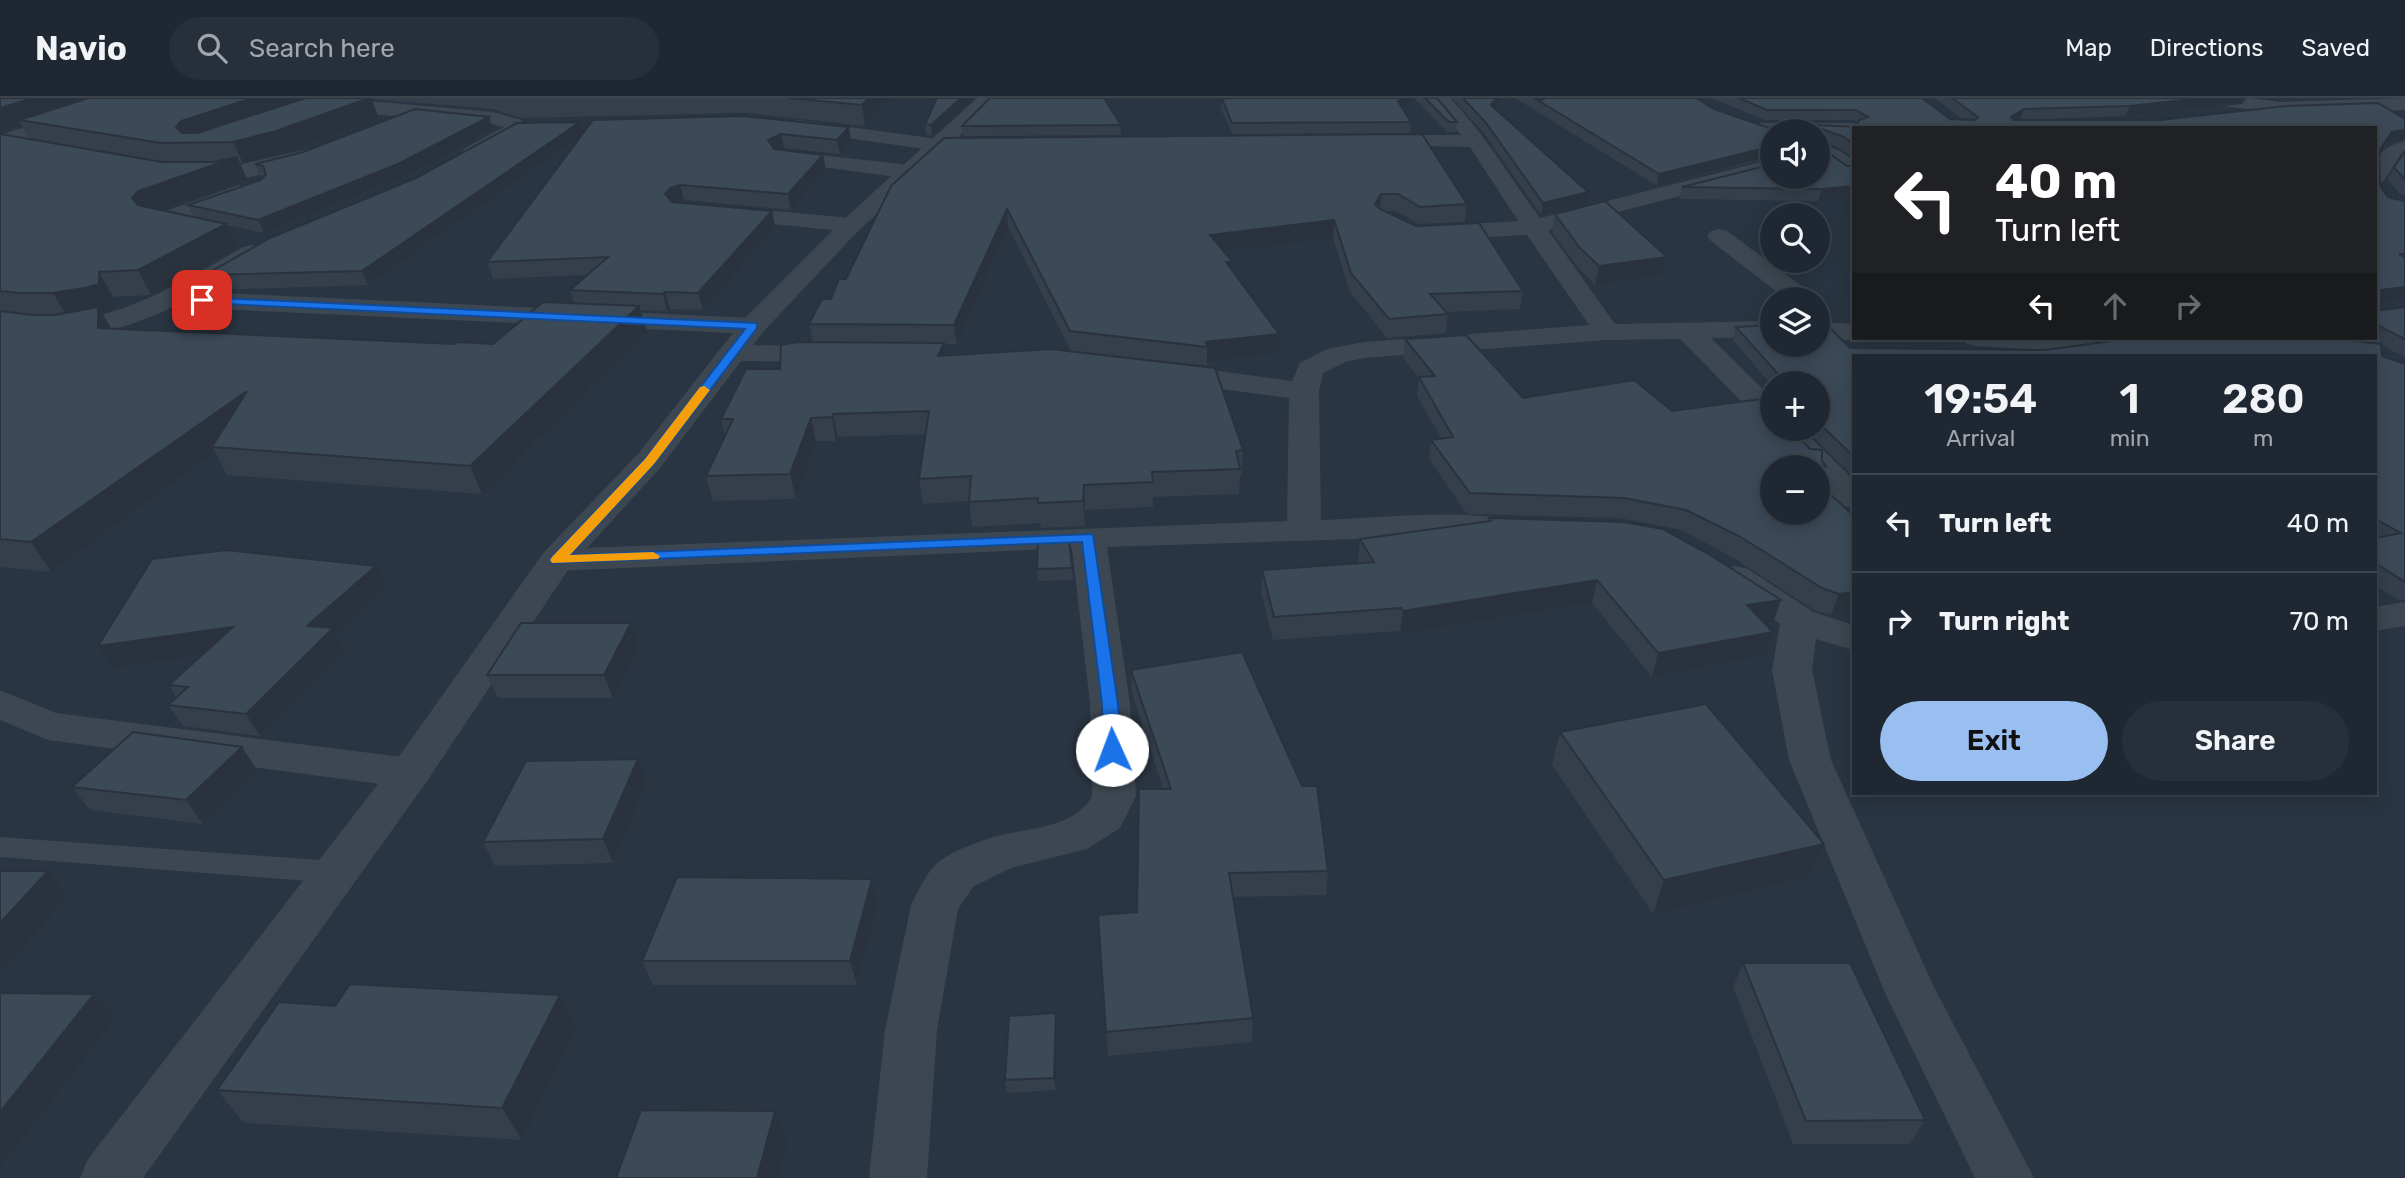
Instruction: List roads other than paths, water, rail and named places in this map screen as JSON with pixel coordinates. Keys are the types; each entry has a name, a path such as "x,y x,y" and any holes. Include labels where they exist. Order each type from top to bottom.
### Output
{"street":[{"path":"0,143 134,98"},
{"path":"109,1178 334,872 411,773 557,560 649,461 743,339 850,225 911,172 988,98"},
{"path":"1439,98 1475,141 1534,227 1575,280 1607,332"},
{"path":"339,101 357,107 493,118 523,127 457,160"},
{"path":"493,118 521,103"},
{"path":"2211,108 2405,104"},
{"path":"370,132 418,112"},
{"path":"780,124 938,145 1004,144"},
{"path":"1759,128 1852,129"},
{"path":"1354,140 1475,141"},
{"path":"0,143 40,152"},
{"path":"2378,185 2394,150 2405,147"},
{"path":"173,175 225,175 330,153 159,221 213,232"},
{"path":"784,157 911,172"},
{"path":"1830,157 1852,169"},
{"path":"1414,234 1534,227 1760,168"},
{"path":"698,211 850,225"},
{"path":"1719,236 1786,287"},
{"path":"0,324 30,331 95,328 174,299 266,244 239,238"},
{"path":"174,299 743,339 857,354"},
{"path":"1304,531 1304,391 1310,369 1337,355 1364,350 1607,332 1760,329"},
{"path":"1688,331 1760,403"},
{"path":"1992,340 2053,348 2088,340"},
{"path":"1141,369 1304,391"},
{"path":"1797,441 1852,497"},
{"path":"557,560 1088,537 1453,526 1541,529"},
{"path":"898,1178 911,1030 934,905 956,874 1000,853 1071,837 1104,816 1114,796 1110,704 1088,537"},
{"path":"1708,561 1800,620 1852,638"},
{"path":"1800,620 1792,670 1810,760 1912,995 2004,1178"},
{"path":"0,704 48,726 411,773"}],"lane":[{"path":"0,847 334,872"}]}
